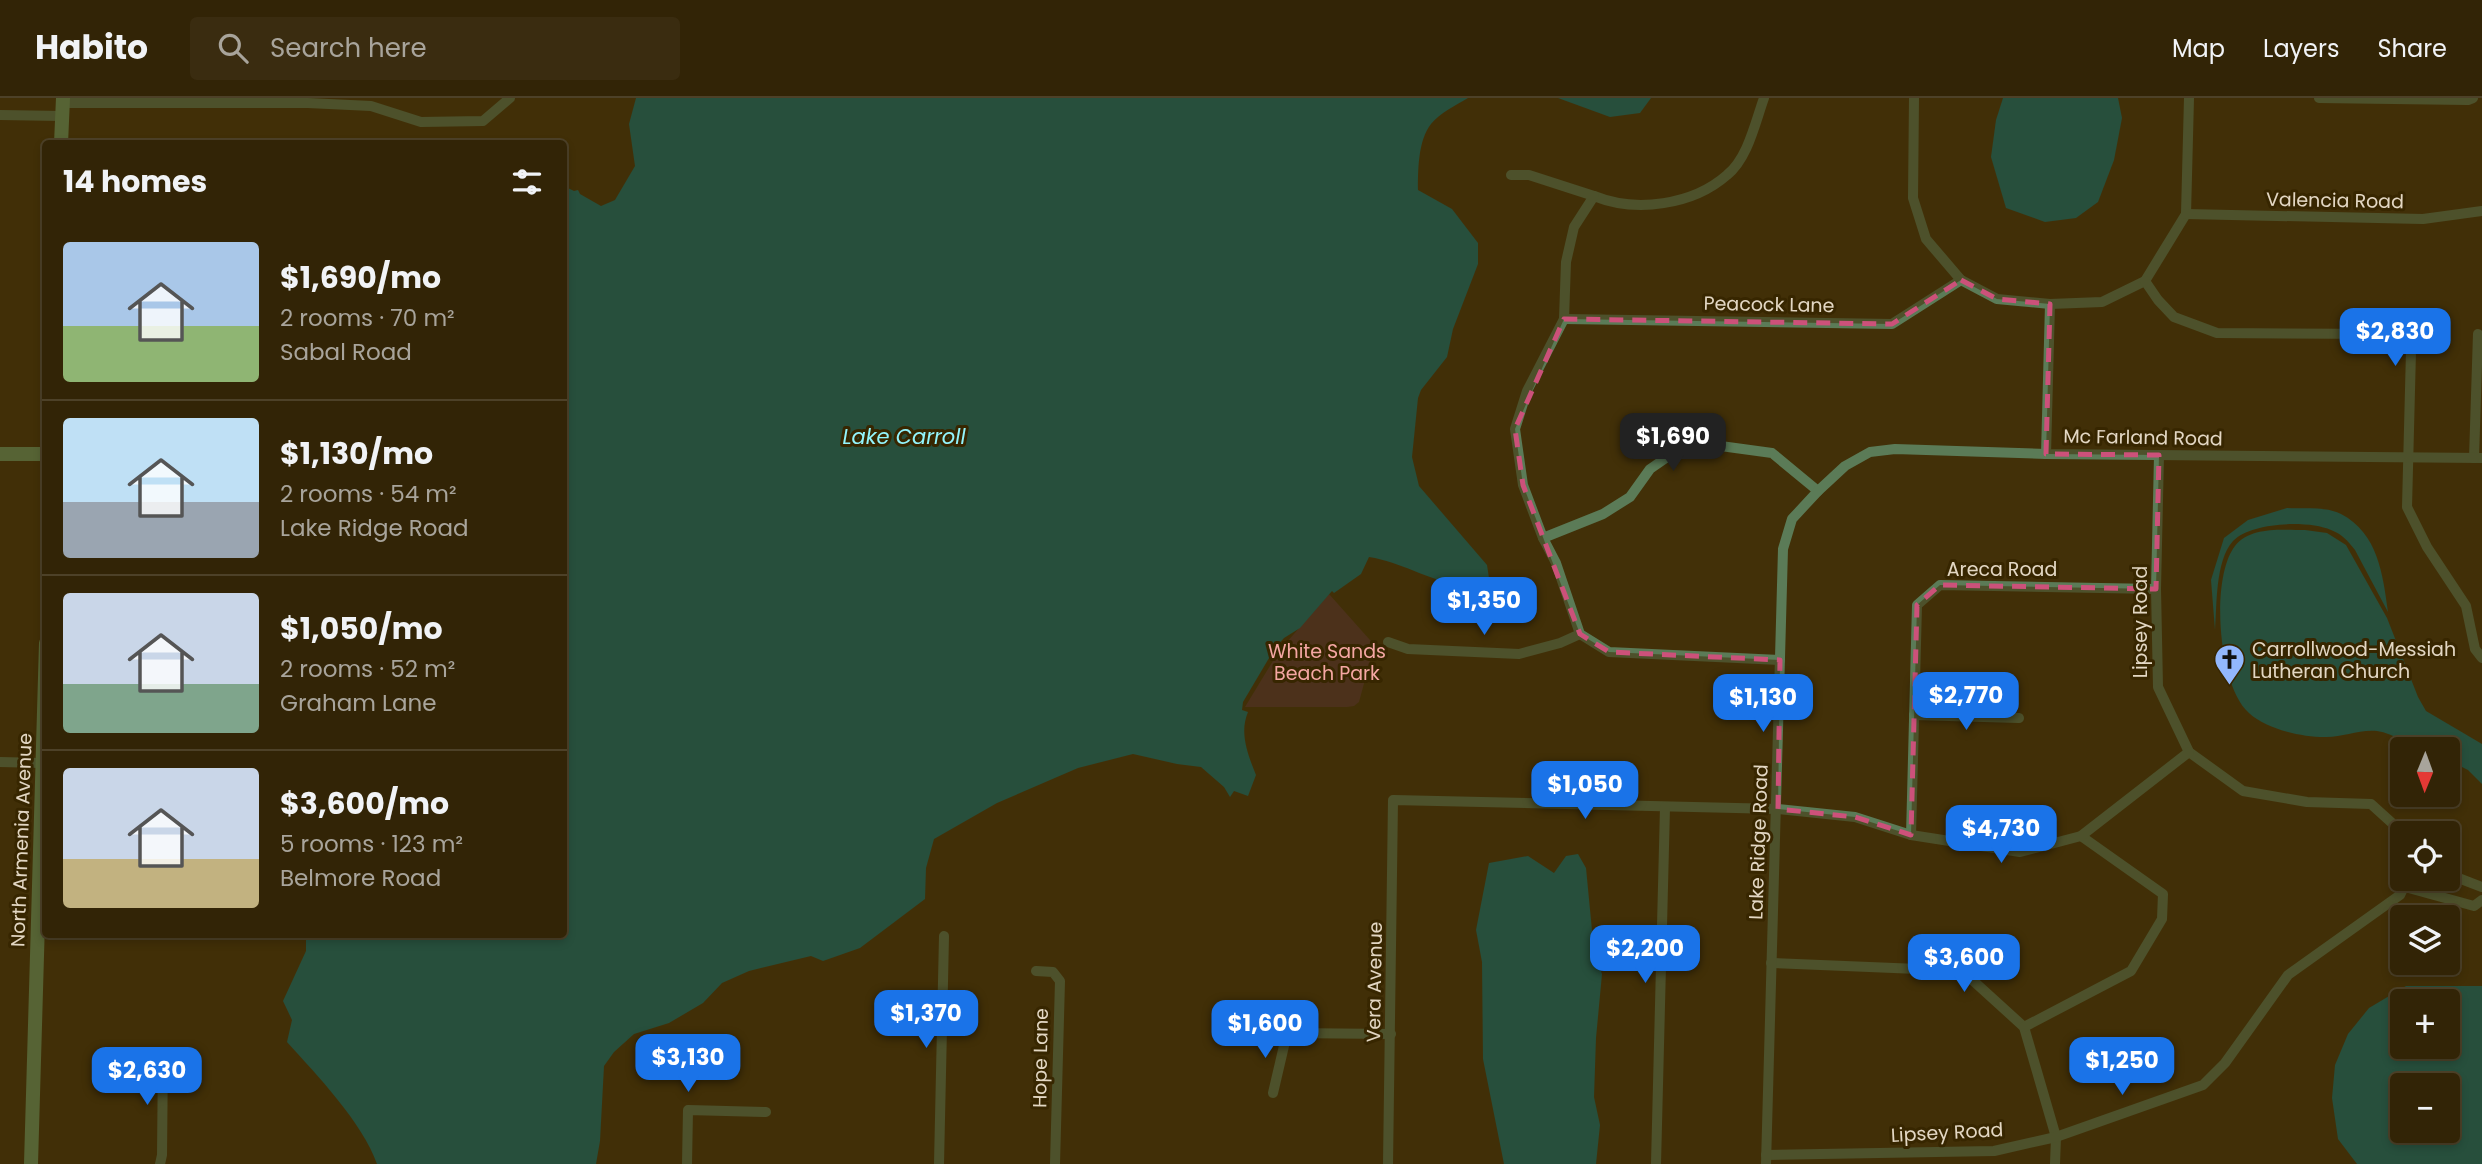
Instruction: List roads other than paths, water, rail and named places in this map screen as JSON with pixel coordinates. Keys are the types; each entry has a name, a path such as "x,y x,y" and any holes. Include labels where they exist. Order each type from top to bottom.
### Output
{"main road":[{"path":"61,140 62,106"},
{"path":"0,454 42,454"},
{"name":"North Armenia Avenue","path":"31,1164 42,787"}],"street":[{"path":"0,115 62,106 309,103 371,106 421,122 483,121 510,98"},
{"path":"1511,175 1529,175 1606,201 1657,205 1694,196 1728,175 1745,151 1764,98"},
{"path":"1914,98 1913,198 1926,239 1961,281 1997,299 2050,304 2102,302 2145,281 2186,214 2189,98"},
{"path":"2319,98 2473,98"},
{"path":"1594,196 1574,226 1566,262 1564,318 1527,391 1515,429 1523,485 1543,538 1556,563 1580,634 1609,653 1780,660"},
{"name":"Valencia Road","path":"2186,214 2423,219 2482,211"},
{"name":"Peacock Lane","path":"1564,318 1892,324 1961,281"},
{"path":"2145,281 2174,317 2217,333 2401,336 2412,351 2407,507 2427,547 2466,606 2475,649 2482,658"},
{"path":"2046,454 2050,304"},
{"path":"2478,334 2478,458"},
{"path":"1543,538 1602,514 1630,497 1650,469 1679,449 1706,444 1772,453 1818,491"},
{"name":"Mc Farland Road","path":"1818,491 1845,466 1870,452 1895,449 2046,454 2478,458"},
{"name":"Lipsey Road","path":"2159,455 2156,589 2158,687 2189,752 2243,791 2308,802 2371,804 2390,821"},
{"name":"Lake Ridge Road","path":"1766,1159 1778,809 1783,549 1792,519 1818,491"},
{"name":"Areca Road","path":"1911,835 1917,605 1940,584 2156,589"},
{"path":"1388,642 1408,649 1519,654 1560,643 1580,634"},
{"path":"1914,715 2019,718"},
{"path":"1656,1164 1665,807 1778,809 1855,817 1911,835 2020,852 2081,836 2189,752"},
{"path":"0,762 42,753"},
{"name":"Vera Avenue","path":"1388,1164 1393,800 1665,807"},
{"path":"2025,1027 2132,971 2162,919 2163,894 2081,836"},
{"path":"2460,879 2482,887"},
{"name":"Lipsey Road","path":"1766,1159 1994,1151 2056,1137 2203,1084 2225,1063 2288,975 2402,891"},
{"path":"2430,891 2474,906 2482,900"},
{"path":"939,1164 944,936"},
{"path":"1771,963 1918,969 1969,976 2025,1027 2056,1137 2055,1164"},
{"name":"Hope Lane","path":"1036,971 1053,972 1060,981 1055,1164"},
{"path":"1273,1093 1287,1034 1391,1034"},
{"path":"160,1164 163,1054"},
{"path":"687,1164 688,1110 766,1112"}],"water":[{"name":"Lake Carroll","path":"636,98 1468,98 1443,113 1431,124 1423,138 1420,156 1418,190 1452,209 1478,243 1478,264 1453,329 1447,357 1421,390 1418,398 1412,457 1419,486 1487,565 1489,578 1470,578 1459,585 1369,557 1361,574 1334,593 1332,591 1300,628 1284,638 1275,648 1243,702 1242,710 1248,712 1244,728 1246,744 1256,775 1248,796 1234,791 1230,797 1224,787 1201,767 1133,754 1078,768 997,803 934,839 926,868 925,899 860,948 823,961 811,956 749,971 722,983 703,1003 669,1023 634,1034 614,1052 604,1066 600,1141 596,1164 377,1164 350,1116 287,1042 292,1020 283,1001 306,951 306,938 567,938 567,188 578,190 580,194 601,206 615,200 635,166 629,124"},
{"path":"1558,98 1651,98 1640,113 1610,117"},
{"path":"2003,98 2118,98 2122,118 2114,160 2098,202 2076,218 2045,222 2006,208 1991,157 1996,120"},
{"path":"2287,508 2335,511 2363,532 2381,570 2388,612 2355,550 2342,536 2321,527 2280,525 2241,535 2227,550 2218,584 2215,630 2211,580 2224,538 2248,520"},
{"path":"2277,530 2327,533 2346,545 2387,618 2426,711 2482,744 2482,784 2460,766 2460,737 2396,737 2377,731 2364,731 2315,737 2274,728 2249,713 2238,699 2224,657 2220,606 2222,582 2227,561 2241,540 2258,532"},
{"path":"1578,854 1586,868 1594,951 1602,974 1594,1097 1600,1125 1596,1164 1504,1164 1483,1059 1482,962 1476,930 1489,863 1528,856 1554,873 1566,856"},
{"path":"2406,986 2482,986 2482,1164 2357,1164 2338,1139 2332,1098 2335,1065 2348,1034 2369,1008 2390,996 2390,1059 2460,1059 2460,989 2401,989"}],"place":[{"name":"Carrollwood-Messiah Lutheran Church","path":"2229,687"}],"park label":[{"name":"White Sands Beach Park","path":"1327,662"}]}
